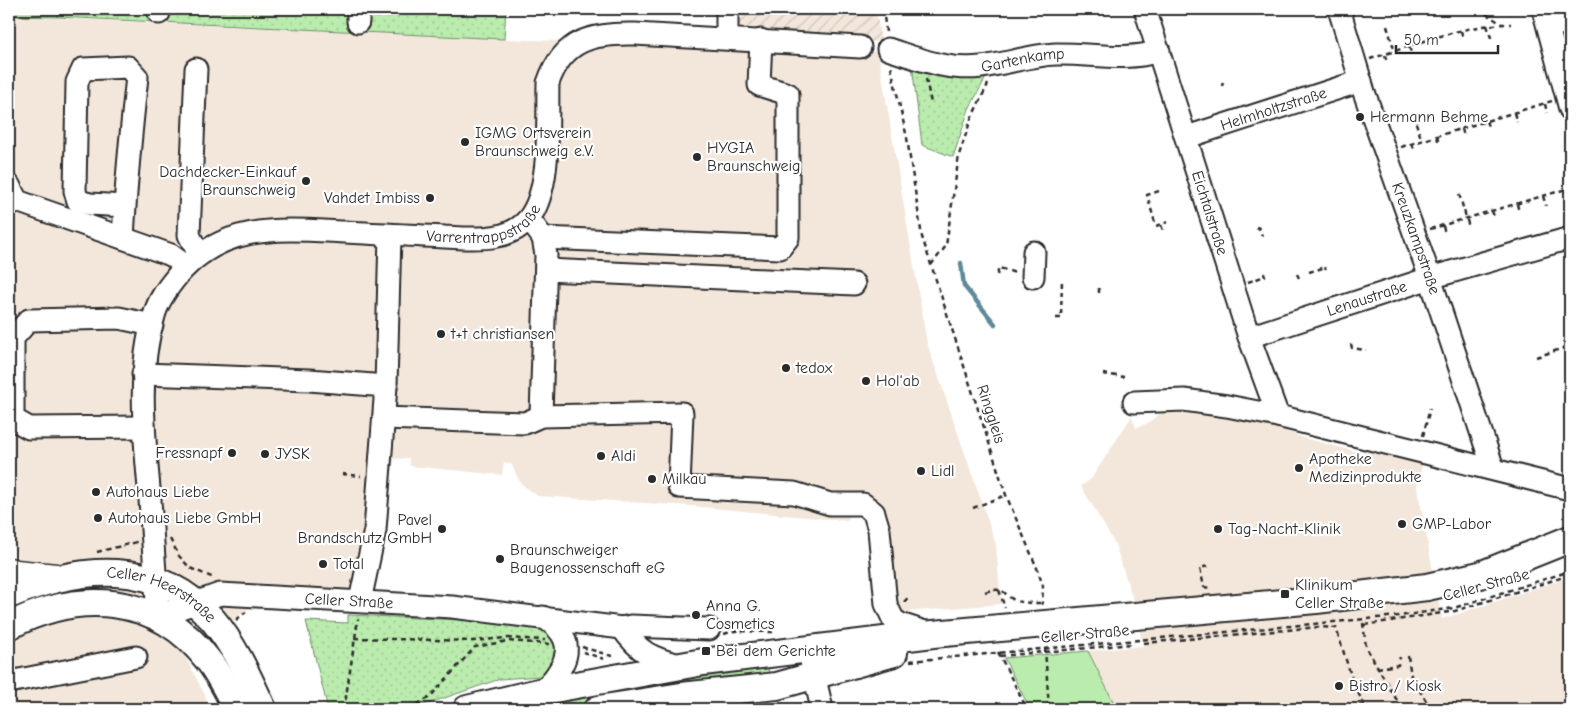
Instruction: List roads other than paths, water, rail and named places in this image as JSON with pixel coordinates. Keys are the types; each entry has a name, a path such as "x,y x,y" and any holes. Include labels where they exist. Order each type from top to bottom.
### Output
{"highway":[{"path":"9,572 56,578"}],"main road":[{"name":"Celler Straße","path":"467,709 543,691 679,666 933,634 1316,600 1427,587 1480,575 1570,539"},
{"name":"Celler Straße","path":"598,709 717,701 813,677 871,658 918,649 1416,602 1479,589 1570,559"},
{"name":"Celler Heerstraße","path":"9,595 56,578 86,572 110,572 137,576 177,591 194,602 214,621 226,639 257,708"},
{"name":"Celler Heerstraße","path":"9,626 56,607 86,602 124,605 158,616 183,634 257,708"}],"street":[{"path":"727,9 727,38"},
{"name":"Eichtalstraße","path":"1146,9 1249,337 1278,416"},
{"name":"Kreuzkampstraße","path":"1340,9 1361,81 1430,278 1493,468"},
{"path":"1564,104 1546,18 1570,19"},
{"name":"Varrentrappstraße","path":"158,616 144,427 143,374 154,314 167,289 193,260 219,242 261,231 283,229 476,238 495,237 511,233 528,219 539,203 544,179 548,83 553,69 573,45 590,37 609,34 727,38 860,47"},
{"path":"545,254 780,248 788,238 788,94 759,85 761,40"},
{"name":"Gartenkamp","path":"888,49 940,66 964,68 999,64 1025,57 1056,54 1128,57 1159,51"},
{"path":"123,238 137,77 128,67 83,68 77,82 75,191 78,201 90,204 125,206"},
{"path":"10,186 17,201 171,255 193,260 189,235 196,69"},
{"name":"Helmholtzstraße","path":"1187,137 1361,81"},
{"path":"528,219 545,254 541,416"},
{"path":"360,601 375,530 386,386 390,234"},
{"name":"Lenaustraße","path":"1249,337 1430,278 1570,238"},
{"path":"1029,276 1034,252"},
{"path":"545,254 854,284"},
{"path":"144,427 29,428 13,419 13,338 29,320 119,318 152,325"},
{"path":"143,374 310,380 386,386"},
{"path":"1134,402 1184,400 1278,416 1493,468 1570,489"},
{"path":"384,418 525,423 541,416 682,413 679,487 794,493 830,504 863,504 874,513 879,530 886,604 893,619 900,624 933,634"},
{"name":"Celler Straße","path":"158,616 220,594 360,601 543,617 622,628 631,626 709,629"},
{"path":"543,617 560,630 563,667 543,691"},
{"name":"Celler Straße","path":"622,628 634,645 654,659 679,666"},
{"path":"810,650 813,677 822,709"},
{"path":"9,682 136,657"}],"waterway":[{"path":"961,263 964,286 995,324"}],"place":[{"name":"Hermann Behme","path":"1360,117"},
{"name":"IGMG Ortsverein Braunschweig e.V.","path":"465,142"},
{"name":"HYGIA Braunschweig","path":"697,157"},
{"name":"Dachdecker-Einkauf Braunschweig","path":"306,181"},
{"name":"Vahdet Imbiss","path":"430,198"},
{"name":"t+t christiansen","path":"441,334"},
{"name":"tedox","path":"786,368"},
{"name":"Hol'ab","path":"866,381"},
{"name":"Fressnapf","path":"232,453"},
{"name":"JYSK","path":"265,454"},
{"name":"Aldi","path":"601,456"},
{"name":"Apotheke Medizinprodukte","path":"1299,468"},
{"name":"Lidl","path":"921,471"},
{"name":"Milkau","path":"652,479"},
{"name":"Autohaus Liebe","path":"96,492"},
{"name":"Autohaus Liebe GmbH","path":"98,518"},
{"name":"GMP-Labor","path":"1402,524"},
{"name":"Pavel Brandschutz GmbH","path":"442,529"},
{"name":"Tag-Nacht-Klinik","path":"1218,529"},
{"name":"Braunschweiger Baugenossenschaft eG","path":"500,559"},
{"name":"Total","path":"323,564"},
{"name":"Klinikum Celler Straße","path":"1285,594"},
{"name":"Anna G. Cosmetics","path":"696,615"},
{"name":"Bei dem Gerichte","path":"706,651"},
{"name":"Bistro / Kiosk","path":"1339,686"}]}
